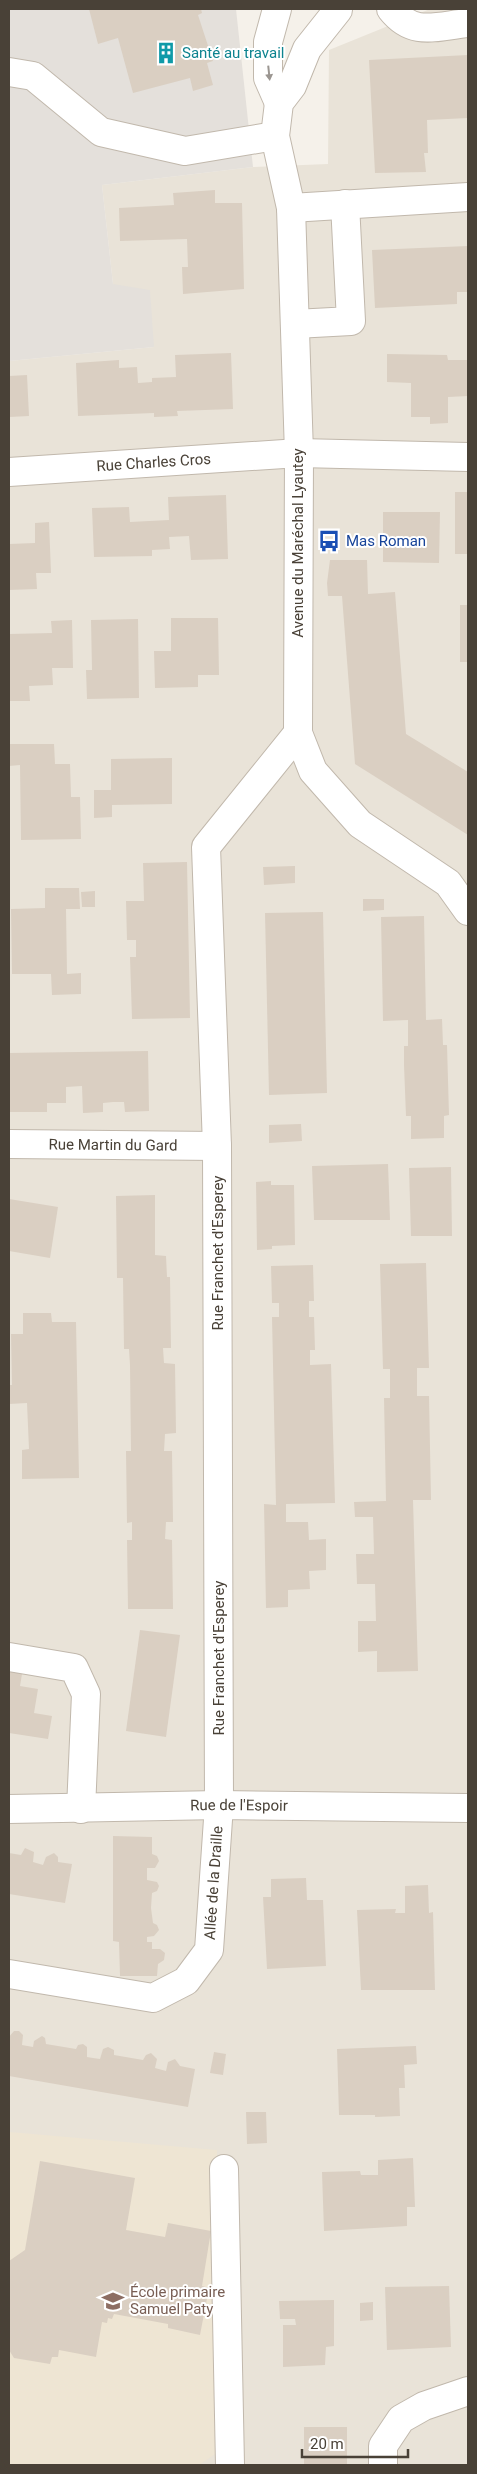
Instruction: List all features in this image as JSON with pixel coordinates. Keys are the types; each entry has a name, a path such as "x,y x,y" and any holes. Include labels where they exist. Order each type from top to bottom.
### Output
{"street":[{"path":"277,9 268,42 268,78 279,103"},
{"name":"Avenue du Maréchal Lyautey","path":"337,9 308,50 292,86 279,103 275,136 291,208 299,453 298,733 313,771 360,824 448,883 468,911"},
{"path":"391,9 398,19 415,28 468,22"},
{"path":"438,9 447,16 468,18"},
{"path":"9,72 33,76 50,92 101,132 185,151 275,136"},
{"path":"291,208 468,197"},
{"path":"294,324 352,321 345,204"},
{"name":"Rue Charles Cros","path":"9,472 299,453 468,457"},
{"name":"Rue Franchet d'Esperey","path":"219,1805 217,1146 206,847 298,733"},
{"name":"Rue Martin du Gard","path":"9,1144 217,1146"},
{"path":"9,1657 74,1668 86,1694 82,1808"},
{"name":"Rue de l'Espoir","path":"9,1809 219,1805 468,1809"},
{"name":"Allée de la Draille","path":"9,1974 153,1998 186,1981 209,1950 219,1805"},
{"path":"224,2169 230,2465"},
{"path":"383,2465 383,2446 401,2419 424,2406 468,2392"}],"shaded area":[{"path":"9,9 236,9 253,167 102,185 113,284 150,290 154,347 9,361"},
{"path":"430,9 468,9 468,2465 9,2465 9,361 154,347 113,284 102,185 253,167 328,164 329,50"},
{"name":"École primaire Samuel Paty","path":"9,2132 217,2150 217,2453 199,2465 9,2465"}],"building":[{"name":"Santé au travail","path":"89,9 201,9 202,13 198,15 213,61 207,63 213,85 193,91 190,78 133,93 118,38 98,44"},
{"path":"468,55 468,118 427,120 428,153 424,153 426,172 375,173 369,60"},
{"path":"215,190 215,203 242,203 244,289 183,294 182,267 188,267 187,239 120,241 119,208 174,205 173,193"},
{"path":"468,246 468,292 457,292 457,304 375,308 372,250"},
{"path":"231,353 233,409 177,411 178,416 154,417 154,413 78,416 76,363 119,360 119,368 137,367 138,383 152,382 152,378 176,377 175,355"},
{"path":"387,354 447,355 448,360 468,360 468,396 448,397 448,423 430,424 430,417 411,417 411,383 387,382"},
{"path":"27,375 29,416 9,417 9,376"},
{"path":"455,492 468,492 468,554 455,554"},
{"path":"226,495 228,559 191,560 189,536 169,537 170,549 152,550 152,556 94,557 92,508 129,507 130,522 169,520 168,497"},
{"path":"383,512 440,512 439,563 383,562"},
{"path":"49,522 51,573 36,573 37,589 9,590 9,544 35,543 35,523"},
{"path":"330,560 367,560 368,594 395,592 406,734 468,772 468,835 355,764 342,596 328,596 327,583"},
{"path":"460,605 468,605 468,662 460,662"},
{"path":"171,618 218,618 219,675 198,675 198,687 155,688 154,651 171,651"},
{"path":"138,619 139,698 87,699 86,670 92,670 91,620"},
{"path":"72,620 73,668 52,668 53,685 29,686 30,701 9,701 9,634 52,633 51,621"},
{"path":"9,744 54,744 55,764 70,764 71,797 80,797 81,839 21,840 20,765 9,766"},
{"path":"172,758 172,804 112,805 112,817 94,818 94,790 111,790 111,759"},
{"path":"187,862 190,1018 132,1019 130,957 136,957 136,940 127,940 126,901 144,901 143,863"},
{"path":"295,866 295,883 264,885 263,867"},
{"path":"45,888 79,888 80,909 66,909 67,974 81,973 81,994 52,995 51,974 12,974 11,909 45,908"},
{"path":"95,891 95,907 82,907 81,892"},
{"path":"363,899 384,899 384,910 363,911"},
{"path":"323,912 327,1093 269,1095 265,913"},
{"path":"424,916 426,1020 442,1019 443,1045 447,1045 449,1115 444,1116 444,1138 411,1139 411,1116 406,1116 404,1065 404,1046 408,1046 408,1020 383,1021 381,917"},
{"path":"148,1051 149,1111 125,1112 124,1102 113,1102 103,1103 103,1112 83,1113 82,1086 66,1087 66,1103 47,1103 47,1112 9,1112 9,1053"},
{"path":"301,1124 302,1141 269,1143 269,1125"},
{"path":"388,1164 390,1220 314,1220 312,1166"},
{"path":"451,1167 452,1236 411,1236 409,1168"},
{"path":"271,1181 271,1185 294,1185 295,1245 272,1246 272,1249 257,1250 256,1182"},
{"path":"155,1195 155,1255 166,1256 167,1277 170,1277 171,1348 163,1348 164,1363 175,1364 176,1433 165,1434 164,1451 172,1451 173,1522 166,1522 165,1539 172,1540 173,1609 128,1609 127,1540 132,1540 132,1522 127,1523 126,1451 131,1451 130,1365 129,1349 124,1349 123,1278 117,1278 116,1196"},
{"path":"9,1199 58,1207 50,1258 9,1251"},
{"path":"426,1263 429,1368 417,1368 417,1396 429,1396 431,1500 413,1500 418,1671 377,1672 377,1651 358,1652 358,1621 376,1621 375,1584 357,1584 356,1554 374,1554 373,1517 355,1517 354,1502 386,1501 384,1398 390,1398 390,1369 383,1369 380,1264"},
{"path":"313,1265 314,1301 309,1301 309,1317 314,1317 315,1350 310,1350 310,1365 331,1364 335,1503 286,1504 286,1522 308,1522 309,1540 326,1539 326,1570 309,1571 310,1589 288,1590 288,1607 266,1608 264,1504 276,1505 272,1317 279,1317 279,1303 272,1303 271,1266"},
{"path":"23,1313 51,1313 52,1322 76,1322 79,1478 22,1479 22,1450 29,1449 27,1403 9,1404 9,1385 12,1385 11,1334 23,1334"},
{"path":"140,1630 180,1635 166,1737 126,1731"},
{"path":"9,1666 23,1668 20,1686 38,1689 34,1713 52,1716 48,1739 9,1733"},
{"path":"113,1836 152,1837 152,1854 157,1856 159,1861 155,1868 147,1868 147,1880 157,1882 159,1886 157,1891 152,1893 151,1908 153,1923 157,1925 159,1930 154,1936 147,1937 147,1942 152,1942 152,1949 160,1949 165,1953 164,1960 158,1964 157,1976 120,1976 119,1942 113,1941"},
{"path":"25,1848 34,1852 33,1862 43,1865 46,1857 54,1853 58,1857 58,1862 72,1864 65,1903 9,1894 9,1853 21,1855"},
{"path":"306,1878 307,1900 323,1900 326,1966 267,1969 263,1897 271,1897 271,1879"},
{"path":"428,1885 429,1913 433,1912 435,1990 361,1990 357,1910 396,1909 395,1913 405,1913 405,1886"},
{"path":"14,2031 19,2031 23,2035 22,2045 33,2047 34,2041 42,2036 45,2038 46,2044 76,2049 78,2045 83,2044 87,2047 87,2057 93,2058 100,2059 103,2049 108,2047 114,2050 114,2055 143,2060 146,2055 151,2053 157,2059 155,2068 166,2071 168,2062 175,2059 180,2066 195,2069 188,2107 9,2076 9,2037"},
{"path":"416,2046 417,2064 404,2065 405,2088 399,2088 400,2116 339,2115 337,2049"},
{"path":"214,2052 226,2054 223,2075 210,2073"},
{"path":"246,2112 266,2112 267,2143 247,2144"},
{"path":"413,2158 415,2207 407,2207 407,2226 324,2231 322,2172 360,2171 361,2175 378,2175 378,2160"},
{"path":"40,2161 135,2178 126,2230 165,2237 168,2223 211,2231 202,2286 209,2288 200,2335 168,2328 168,2324 114,2314 112,2319 108,2318 107,2323 102,2322 96,2357 59,2350 58,2357 52,2357 50,2364 14,2358 9,2350 9,2261 25,2250"},
{"path":"449,2286 451,2347 387,2350 385,2287"},
{"path":"334,2300 334,2346 326,2347 325,2365 283,2367 283,2325 296,2325 295,2319 280,2319 279,2301"},
{"path":"373,2302 373,2320 360,2321 360,2303"},
{"path":"304,2427 347,2427 347,2465 304,2465"}],"place":[{"name":"Santé au travail","path":"166,53"},
{"name":"Mas Roman","path":"329,541"},
{"name":"École primaire Samuel Paty","path":"113,2301"}]}
